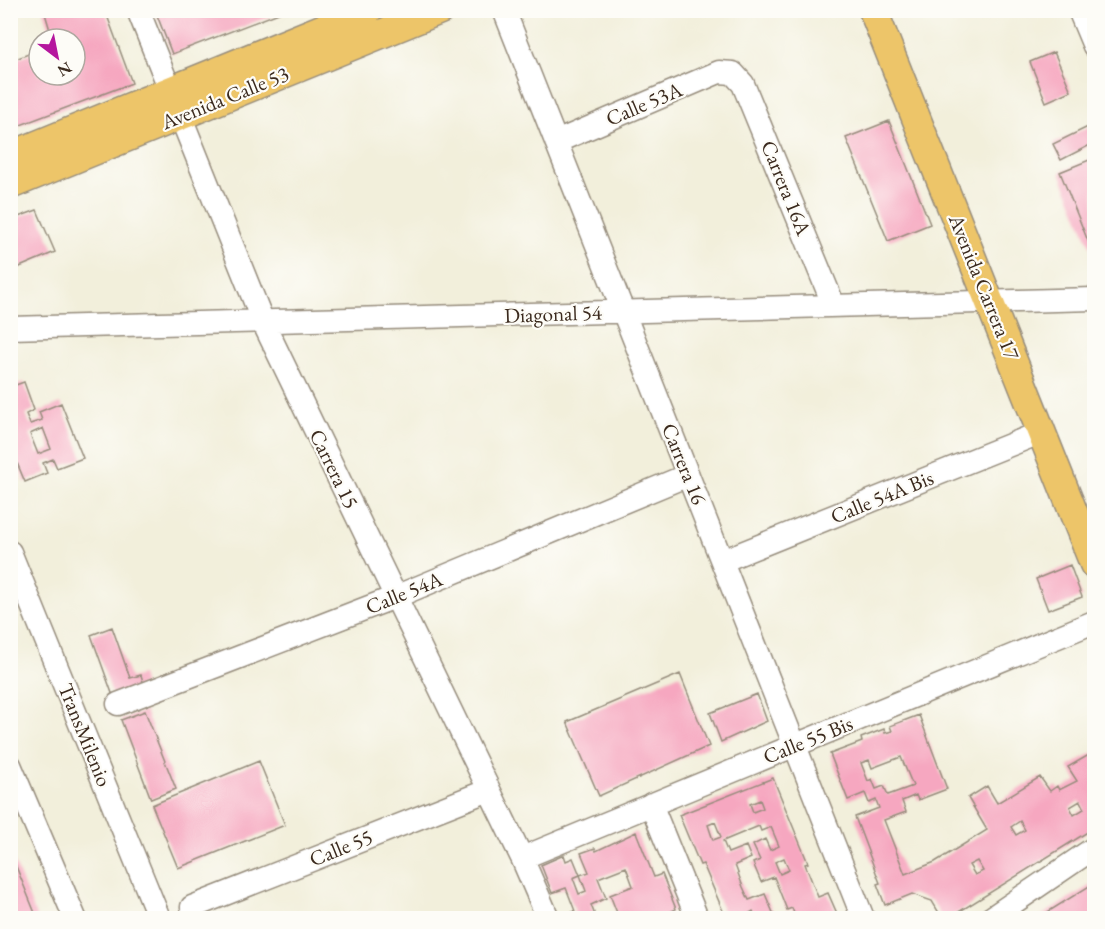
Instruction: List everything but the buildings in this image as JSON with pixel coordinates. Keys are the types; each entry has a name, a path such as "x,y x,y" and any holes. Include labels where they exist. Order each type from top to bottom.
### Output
{"main road":[{"name":"Avenida Calle 53","path":"10,185 368,10"},
{"name":"Avenida Calle 53","path":"10,156 175,104 440,10"},
{"name":"Avenida Carrera 17","path":"873,10 1095,564"}],"street":[{"name":"Carrera 15","path":"138,10 263,322 522,858 548,918"},
{"name":"Carrera 16","path":"504,10 863,918"},
{"path":"1079,10 1095,46"},
{"name":"Calle 53A","path":"556,142 719,72 733,73"},
{"name":"Carrera 16A","path":"733,73 743,84 834,306"},
{"name":"Diagonal 54","path":"10,328 1095,299"},
{"name":"Calle 54A Bis","path":"722,561 1042,432"},
{"name":"Calle 54A","path":"117,705 396,597 688,475"},
{"name":"TransMilenio","path":"10,552 159,918"},
{"name":"Calle 55 Bis","path":"522,858 1095,622"},
{"path":"10,765 75,918"},
{"name":"Calle 55","path":"192,907 489,790"},
{"path":"651,804 697,918"},
{"path":"991,918 1095,848"}]}
